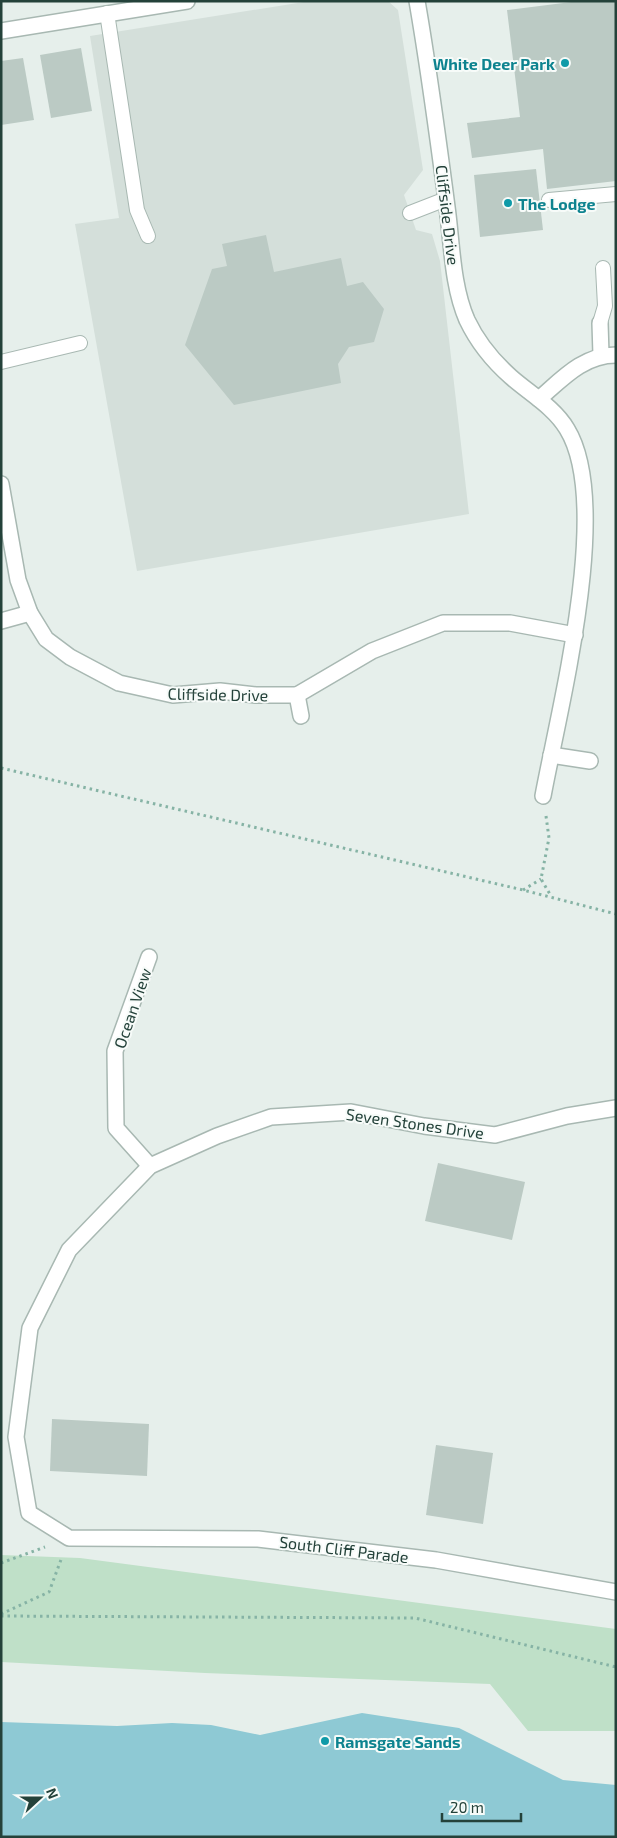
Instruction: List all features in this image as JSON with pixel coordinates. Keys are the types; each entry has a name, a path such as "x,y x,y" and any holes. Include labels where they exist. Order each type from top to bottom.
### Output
{"street":[{"path":"1,31 187,1"},
{"name":"Cliffside Drive","path":"417,1 432,85 457,284 467,320 486,350 510,377 540,399 566,427 579,453 584,502 583,561 574,636 543,796"},
{"path":"540,399 575,368 608,356 600,323"},
{"name":"Cliffside Drive","path":"1,484 18,580 30,613 46,639 70,658 119,683 173,695 220,691 256,695 296,695"},
{"path":"1,620 30,613"},
{"path":"301,716 296,695 372,651 443,623 510,623 574,636"},
{"path":"551,755 590,761"},
{"name":"Ocean View","path":"149,958 116,1051 116,1128 150,1166"},
{"name":"Seven Stones Drive","path":"69,1538 29,1513 16,1437 30,1328 69,1250 150,1166 217,1136 271,1117 351,1112 424,1126 496,1134 567,1116 616,1108"},
{"name":"South Cliff Parade","path":"69,1538 258,1539 436,1560 616,1592"}],"lane":[{"path":"107,13 137,210 148,236"},
{"path":"549,200 616,194"},
{"path":"410,213 446,199"},
{"path":"600,323 606,306 603,268"},
{"path":"1,362 80,343"}],"path":[{"path":"1,768 523,890 616,914"},
{"path":"543,796 550,838 541,879 551,897"},
{"path":"523,890 541,879"},
{"path":"1,1563 69,1538"},
{"path":"1,1615 49,1592 69,1538"},
{"path":"1,1615 415,1618 616,1668"}],"shaded area":[{"path":"310,1 388,1 398,10 423,170 404,195 416,230 432,234 440,261 469,514 137,571 75,224 119,218 90,36"}],"green space":[{"path":"1,1555 80,1558 616,1629 616,1731 528,1731 490,1684 205,1673 1,1662"}],"water":[{"path":"362,1713 459,1728 563,1780 616,1785 616,1837 1,1837 1,1722 117,1726 172,1723 211,1725 260,1735"}],"building":[{"name":"White Deer Park","path":"579,1 616,1 616,181 547,189 543,149 472,158 467,123 520,117 507,10"},
{"path":"81,48 92,111 51,118 40,55"},
{"path":"23,58 34,120 1,125 1,61"},
{"name":"The Lodge","path":"536,169 543,230 480,237 474,175"},
{"path":"266,235 274,272 341,258 347,286 363,282 384,309 374,342 349,347 338,364 341,383 234,405 185,345 212,269 227,266 222,244"},
{"path":"438,1163 525,1182 512,1240 425,1221"},
{"path":"52,1419 149,1424 147,1476 50,1471"},
{"path":"436,1445 493,1453 483,1524 426,1515"}],"place":[{"name":"White Deer Park","path":"565,63"},
{"name":"The Lodge","path":"508,203"},
{"name":"Ramsgate Sands","path":"325,1741"}]}
